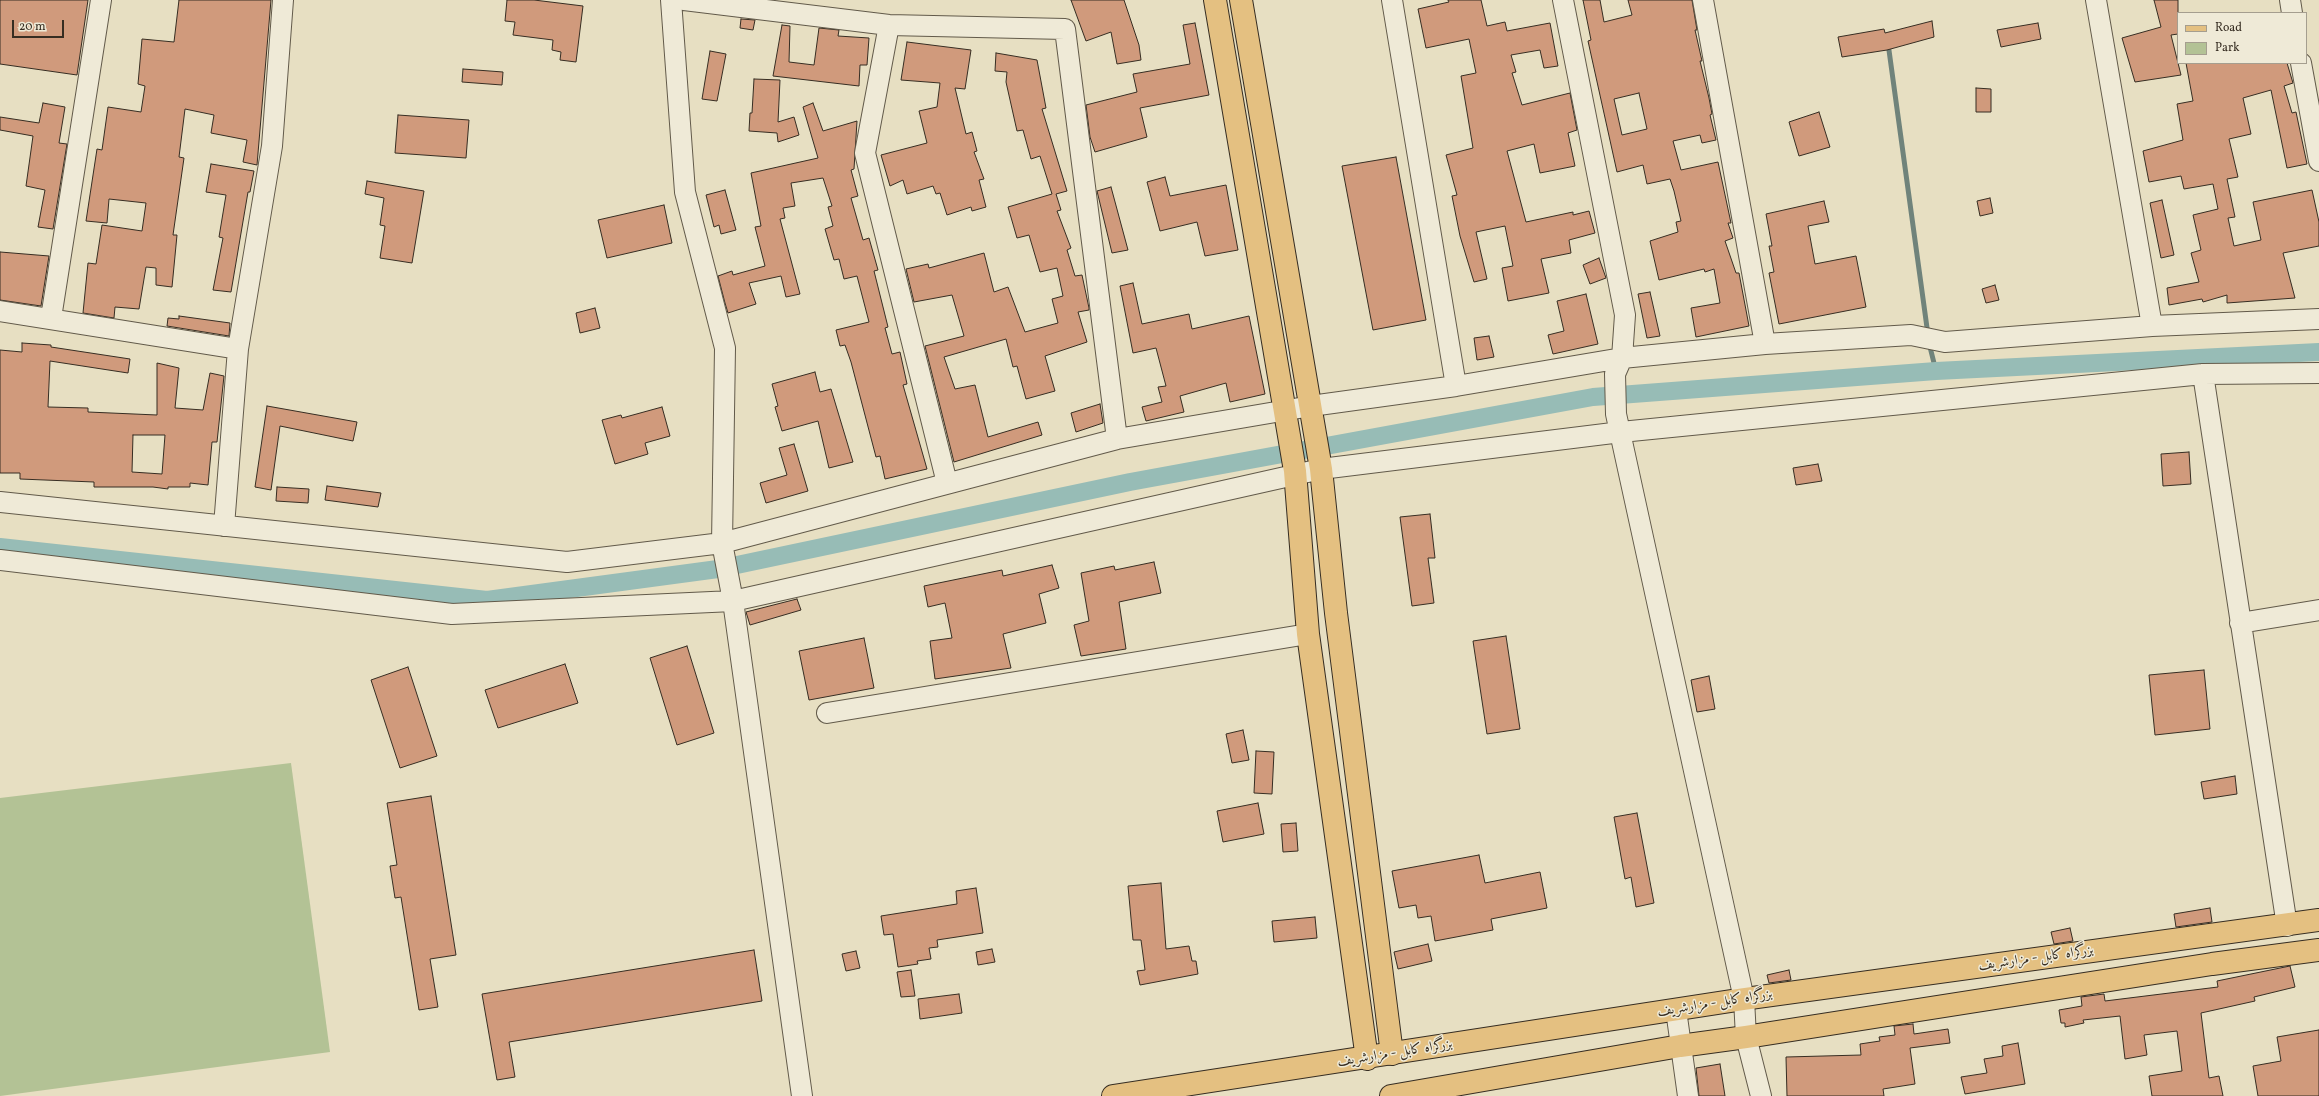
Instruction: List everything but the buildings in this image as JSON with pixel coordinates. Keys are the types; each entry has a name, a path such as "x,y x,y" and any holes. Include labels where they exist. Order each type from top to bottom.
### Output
{"main road":[{"path":"1215,0 1294,472 1308,634 1367,1058"},
{"path":"1241,0 1320,466 1336,613 1392,1054"},
{"name":"بزرگراه کابل - مزارشریف","path":"1113,1096 1744,999 2287,926 2319,920"},
{"path":"1391,1096 1680,1046 2212,964 2319,950"}],"street":[{"path":"51,318 101,0"},
{"path":"224,526 238,349 272,146 283,0"},
{"path":"671,0 685,192 725,348 724,548 733,601 802,1096"},
{"path":"684,0 889,26 1065,29 1117,439"},
{"path":"1392,0 1456,386"},
{"path":"1563,0 1625,315 1618,366 1618,423 1744,999 1746,1037 1761,1096"},
{"path":"1703,0 1765,344"},
{"path":"2096,0 2152,326"},
{"path":"2290,0 2292,12"},
{"path":"889,26 865,153 947,483"},
{"path":"2301,64 2319,161"},
{"path":"0,311 238,349"},
{"path":"0,502 566,562 724,548 947,483 1117,439 1284,413 1311,407 1456,386 1618,366 1765,344 1911,336 1945,342 2152,326 2319,319"},
{"path":"0,560 452,614 733,601 1320,466 1618,423 2203,374 2319,373"},
{"path":"2203,374 2287,926"},
{"path":"2240,623 2319,610"},
{"path":"827,713 1308,634"},
{"path":"1676,1010 1688,1096"}],"green space":[{"path":"291,763 330,1052 0,1096 0,798"}],"waterway":[{"path":"1888,43 1928,335"},
{"path":"1929,343 1936,371"},
{"path":"0,547 487,600 718,569 1130,482 1593,397 1936,371 2319,352"}]}
